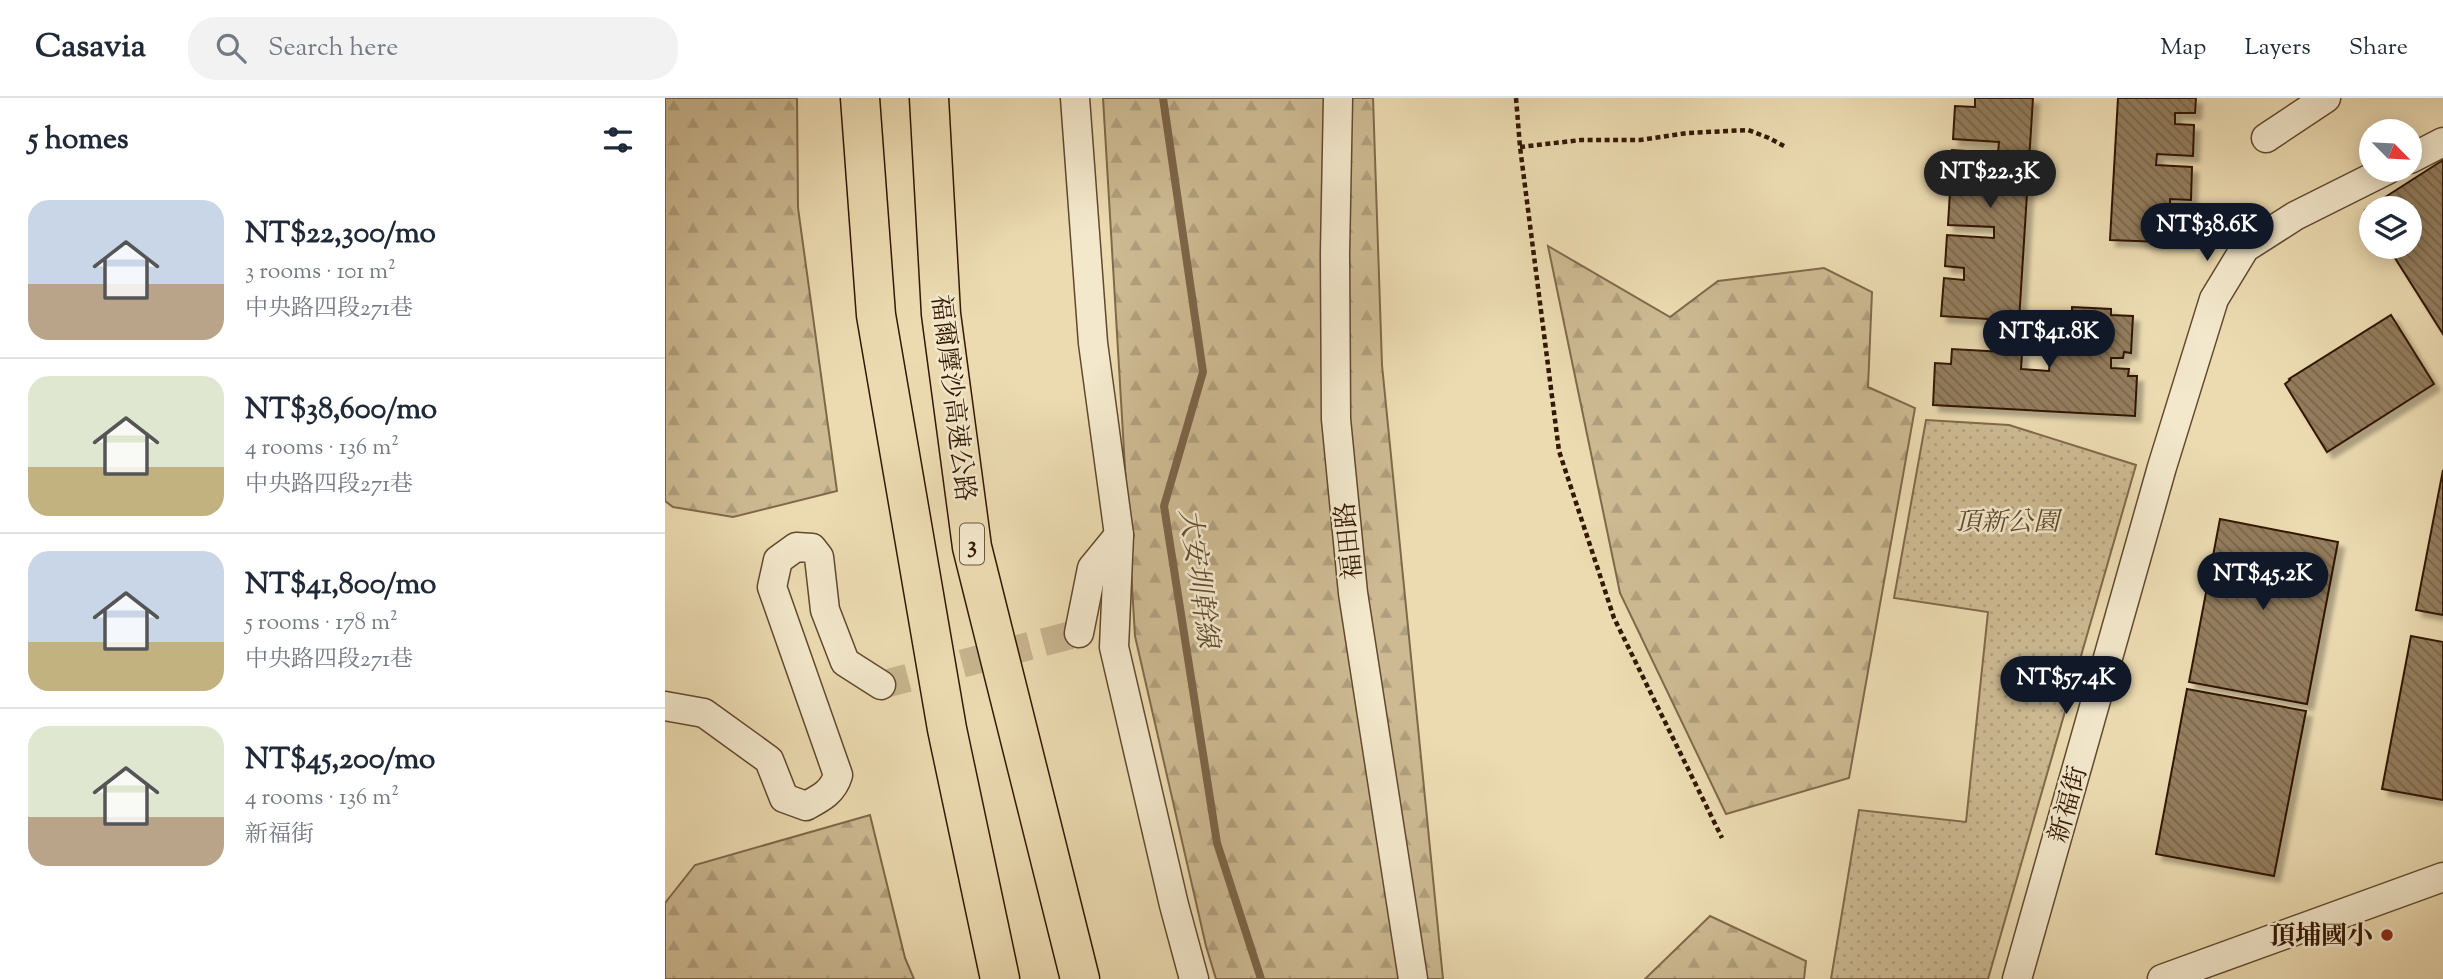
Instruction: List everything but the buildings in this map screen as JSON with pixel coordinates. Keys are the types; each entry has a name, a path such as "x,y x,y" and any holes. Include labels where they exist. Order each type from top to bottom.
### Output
{"highway":[{"name":"3","path":"860,98 876,316 947,729 1000,979"},
{"name":"福爾摩沙高速公路","path":"929,98 941,314 972,547 1080,979"}],"street":[{"path":"1075,98 1093,343 1119,536 1114,647 1194,979"},
{"name":"福田路","path":"1338,98 1336,419 1353,593 1413,979"},
{"path":"2266,138 2326,98"},
{"path":"2422,153 2443,142"},
{"name":"新福街","path":"2017,979 2162,467 2214,299 2245,248 2295,216 2363,182"},
{"path":"1079,633 1092,568 1119,536"},
{"path":"665,706 704,713 768,760 785,798 806,806 826,795 836,783 838,775 772,587 778,560 796,547 812,548 819,557 825,610 845,662 881,685"},
{"path":"2162,979 2443,877"}],"path":[{"path":"1516,98 1559,451 1614,618 1722,838"},
{"path":"1520,147 1581,140 1640,140 1688,133 1748,130 1784,146"}],"green space":[{"path":"665,98 797,98 798,208 837,491 733,517 673,507 665,501"},
{"path":"1103,98 1373,98 1382,365 1443,979 1216,979 1206,946 1135,636"},
{"path":"1548,246 1670,317 1718,281 1824,268 1872,292 1868,387 1915,408 1849,778 1726,814 1620,593"},
{"name":"頂新公園","path":"1926,420 2009,425 2136,465 1988,979 1831,979 1859,810 1966,822 1988,612 1894,598"},
{"path":"870,815 905,958 914,979 665,979 665,903 695,865"},
{"path":"1710,916 1806,961 1804,979 1645,979"}],"waterway":[{"name":"大安圳幹線","path":"1163,98 1203,372 1164,506 1217,843 1261,979"}],"tunnel":[{"path":"881,685 1079,633"}],"place":[{"name":"頂埔國小","path":"2387,935"}]}
